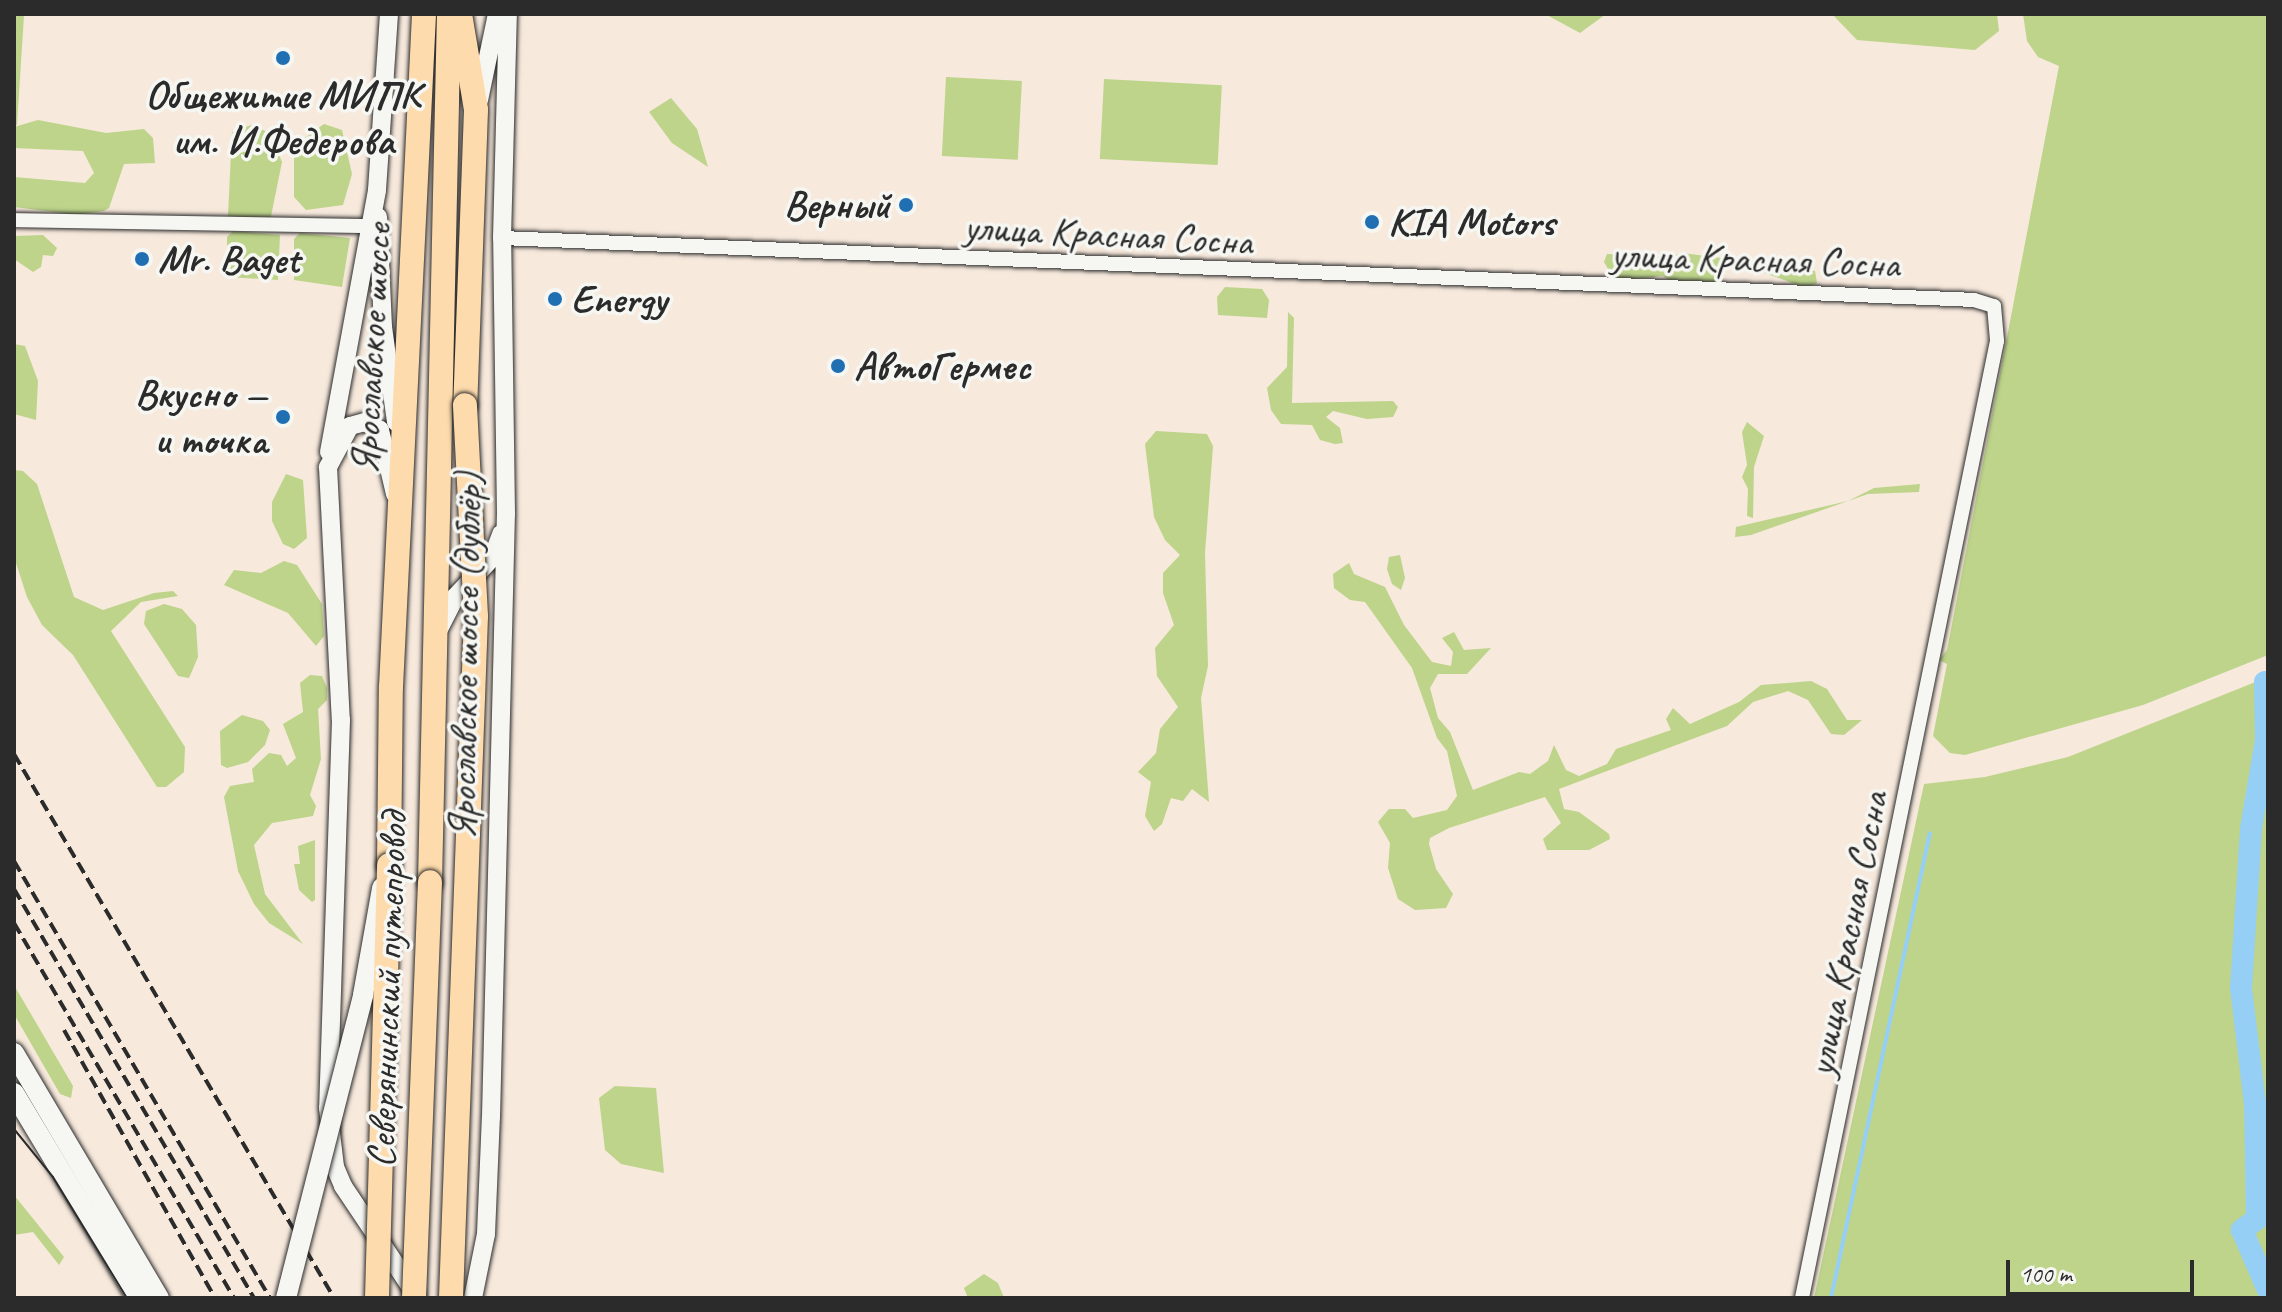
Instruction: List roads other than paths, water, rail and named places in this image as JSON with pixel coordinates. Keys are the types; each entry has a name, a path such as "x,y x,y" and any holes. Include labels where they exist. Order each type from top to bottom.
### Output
{"main road":[{"name":"Ярославское шоссе","path":"391,687 424,14"},
{"name":"Ярославское шоссе","path":"432,685 449,14"},
{"path":"451,1298 476,616 465,405 476,110 460,14"},
{"name":"Северянинский путепровод","path":"416,1298 432,685"},
{"name":"Северянинский путепровод","path":"377,1298 391,687"},
{"path":"286,1298 363,995 389,865"},
{"path":"14,1053 159,1298"},
{"path":"14,1093 137,1298"}],"street":[{"path":"389,14 377,190 383,327 403,479"},
{"path":"476,110 497,14"},
{"name":"Ярославское шоссе (дублёр)","path":"473,1298 486,1234 490,1146 506,514 502,238 508,14"},
{"path":"377,190 328,467 341,720 330,1136 335,1167 355,1209 416,1298"},
{"path":"14,220 369,226"},
{"name":"улица Красная Сосна","path":"502,238 1960,299 1994,306 1997,341 1802,1298"},
{"path":"328,467 350,426 365,422 380,430 400,520"},
{"path":"434,646 455,597 492,558 506,514"}],"waterway":[{"path":"2265,682 2266,740 2251,829 2241,988 2255,1103 2257,1219 2242,1230 2268,1290"},
{"path":"1831,1298 1930,833"}],"tram line":[{"path":"14,1129 53,1177 127,1298"}],"railway":[{"path":"14,754 334,1298"},
{"path":"14,861 270,1298"},
{"path":"14,889 254,1298"},
{"path":"14,923 234,1298"},
{"path":"64,1030 215,1298"}],"place":[{"name":"Общежитие МИПК им. И.Федерова","path":"283,58"},
{"name":"Верный","path":"906,205"},
{"name":"KIA Motors","path":"1372,222"},
{"name":"Mr. Baget","path":"142,259"},
{"name":"Energy","path":"555,299"},
{"name":"АвтоГермес","path":"838,366"},
{"name":"Вкусно — и точка","path":"283,417"}]}
